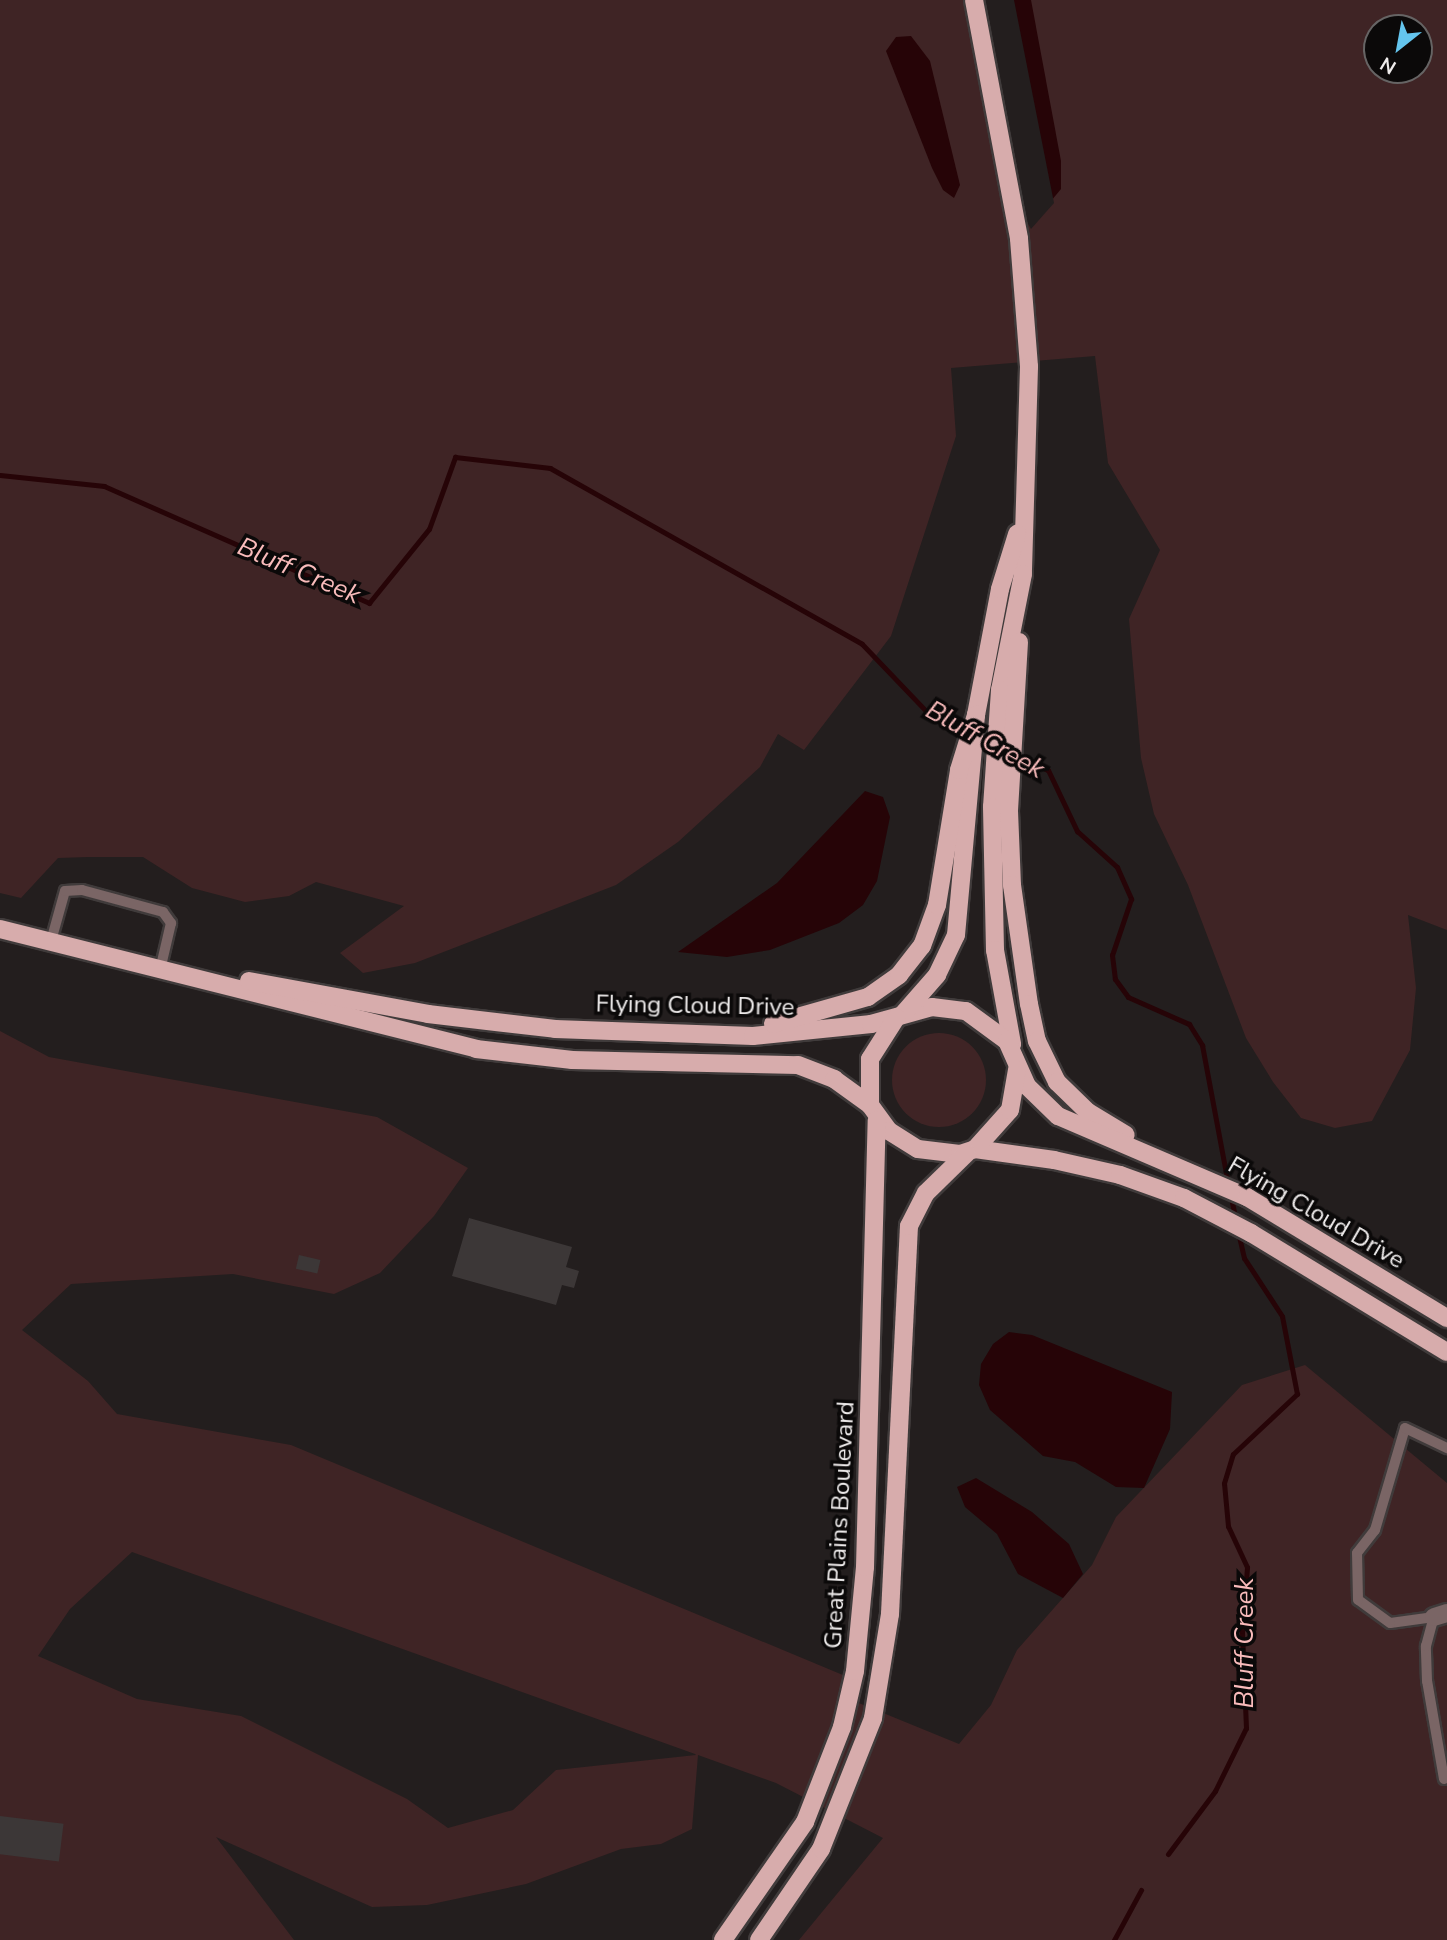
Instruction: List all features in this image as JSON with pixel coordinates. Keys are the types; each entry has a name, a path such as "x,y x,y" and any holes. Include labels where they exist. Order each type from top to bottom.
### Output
{"main road":[{"path":"759,1940 821,1849 873,1718 890,1614 909,1226 921,1199 1010,1110 1016,1060 995,950 1001,809 1023,574 1023,517 1029,423 1025,295 974,0"},
{"path":"638,1031 782,1023 845,1008 885,987 910,964 930,929 961,802 1000,589 1023,517"},
{"path":"874,1112 870,1059 899,1016 937,975 956,936 961,802"},
{"path":"1001,809 1022,968 1047,1065 1088,1112 1174,1161"},
{"name":"Flying Cloud Drive","path":"0,929 169,968 469,1020 753,1036 899,1016 943,1006 966,1010 993,1027 1016,1060 1033,1095 1058,1116 1233,1184 1447,1318"},
{"name":"Flying Cloud Drive","path":"169,968 349,1020 476,1049 572,1060 798,1065 834,1079 918,1149 971,1151 1089,1167 1184,1198 1279,1249 1447,1352"},
{"name":"Great Plains Boulevard","path":"723,1940 775,1872 804,1822 842,1727 855,1671 865,1567 874,1112"}],"lane":[{"path":"51,941 65,891 82,890 163,912 172,923 169,968"},
{"path":"1440,1615 1390,1623 1358,1600 1357,1553 1375,1530 1405,1428 1447,1448"},
{"path":"1440,1615 1426,1646 1427,1681 1444,1779"}],"shaded area":[{"path":"0,0 1447,0 1447,930 1408,915 1416,988 1410,1050 1372,1121 1335,1128 1301,1118 1273,1082 1246,1038 1188,885 1154,814 1141,758 1129,619 1160,550 1108,463 1095,356 951,368 956,436 891,636 804,750 778,734 760,767 678,842 616,885 415,963 363,973 340,953 404,906 316,882 289,896 245,902 192,888 143,857 58,858 21,898 0,893"},
{"path":"974,0 1031,0 1061,161 1061,189 1031,225"},
{"path":"911,36 930,61 960,185 954,198 943,190 932,168 886,51 896,37"},
{"path":"865,791 883,797 890,817 877,881 863,905 839,923 770,950 727,957 678,952 777,883"},
{"path":"0,1031 49,1057 377,1117 468,1168 434,1216 380,1273 334,1294 233,1274 71,1284 22,1330 88,1381 117,1414 291,1445 862,1683 849,1699 959,1744 991,1705 1017,1650 1092,1565 1116,1517 1242,1385 1305,1365 1447,1483 1447,1940 799,1940 883,1838 776,1783 698,1755 692,1829 661,1844 621,1849 526,1884 427,1905 372,1907 216,1837 294,1940 0,1940","holes":["132,1552 695,1754 556,1770 513,1810 448,1828 407,1799 241,1716 137,1699 38,1656 70,1609"]},
{"path":"939,1033 957,1037 972,1047 982,1062 986,1080 982,1098 972,1113 957,1123 939,1127 921,1123 906,1113 896,1098 892,1080 896,1062 906,1047 921,1037"},
{"path":"1009,1332 1032,1335 1172,1392 1170,1429 1144,1488 1116,1487 1075,1462 1043,1456 990,1410 979,1385 981,1364 993,1344"},
{"path":"976,1478 1032,1512 1069,1544 1083,1574 1063,1598 1018,1574 997,1534 965,1507 957,1487"}],"pier":[{"path":"970,0 1014,0 1054,203 1031,229 1007,186"}],"building":[{"path":"469,1218 572,1247 566,1267 579,1271 574,1288 562,1285 556,1305 452,1276"},
{"path":"299,1255 320,1260 317,1274 296,1269"},
{"path":"0,1816 64,1824 59,1862 0,1854"}],"waterway":[{"name":"Bluff Creek","path":"0,475 104,486 369,603 429,529 455,457 550,468 862,644 929,714 967,732"},
{"name":"Bluff Creek","path":"1017,755 1048,770 1077,831 1117,867 1131,899 1112,955 1115,979 1128,997 1189,1024 1202,1045 1228,1184"},
{"name":"Bluff Creek","path":"1230,1193 1236,1221"},
{"name":"Bluff Creek","path":"1168,1854 1215,1791 1246,1728 1242,1631 1247,1567 1228,1526 1224,1483 1233,1454 1297,1394 1282,1316 1244,1258 1238,1231"},
{"name":"Bluff Creek","path":"1114,1940 1141,1890"}]}
